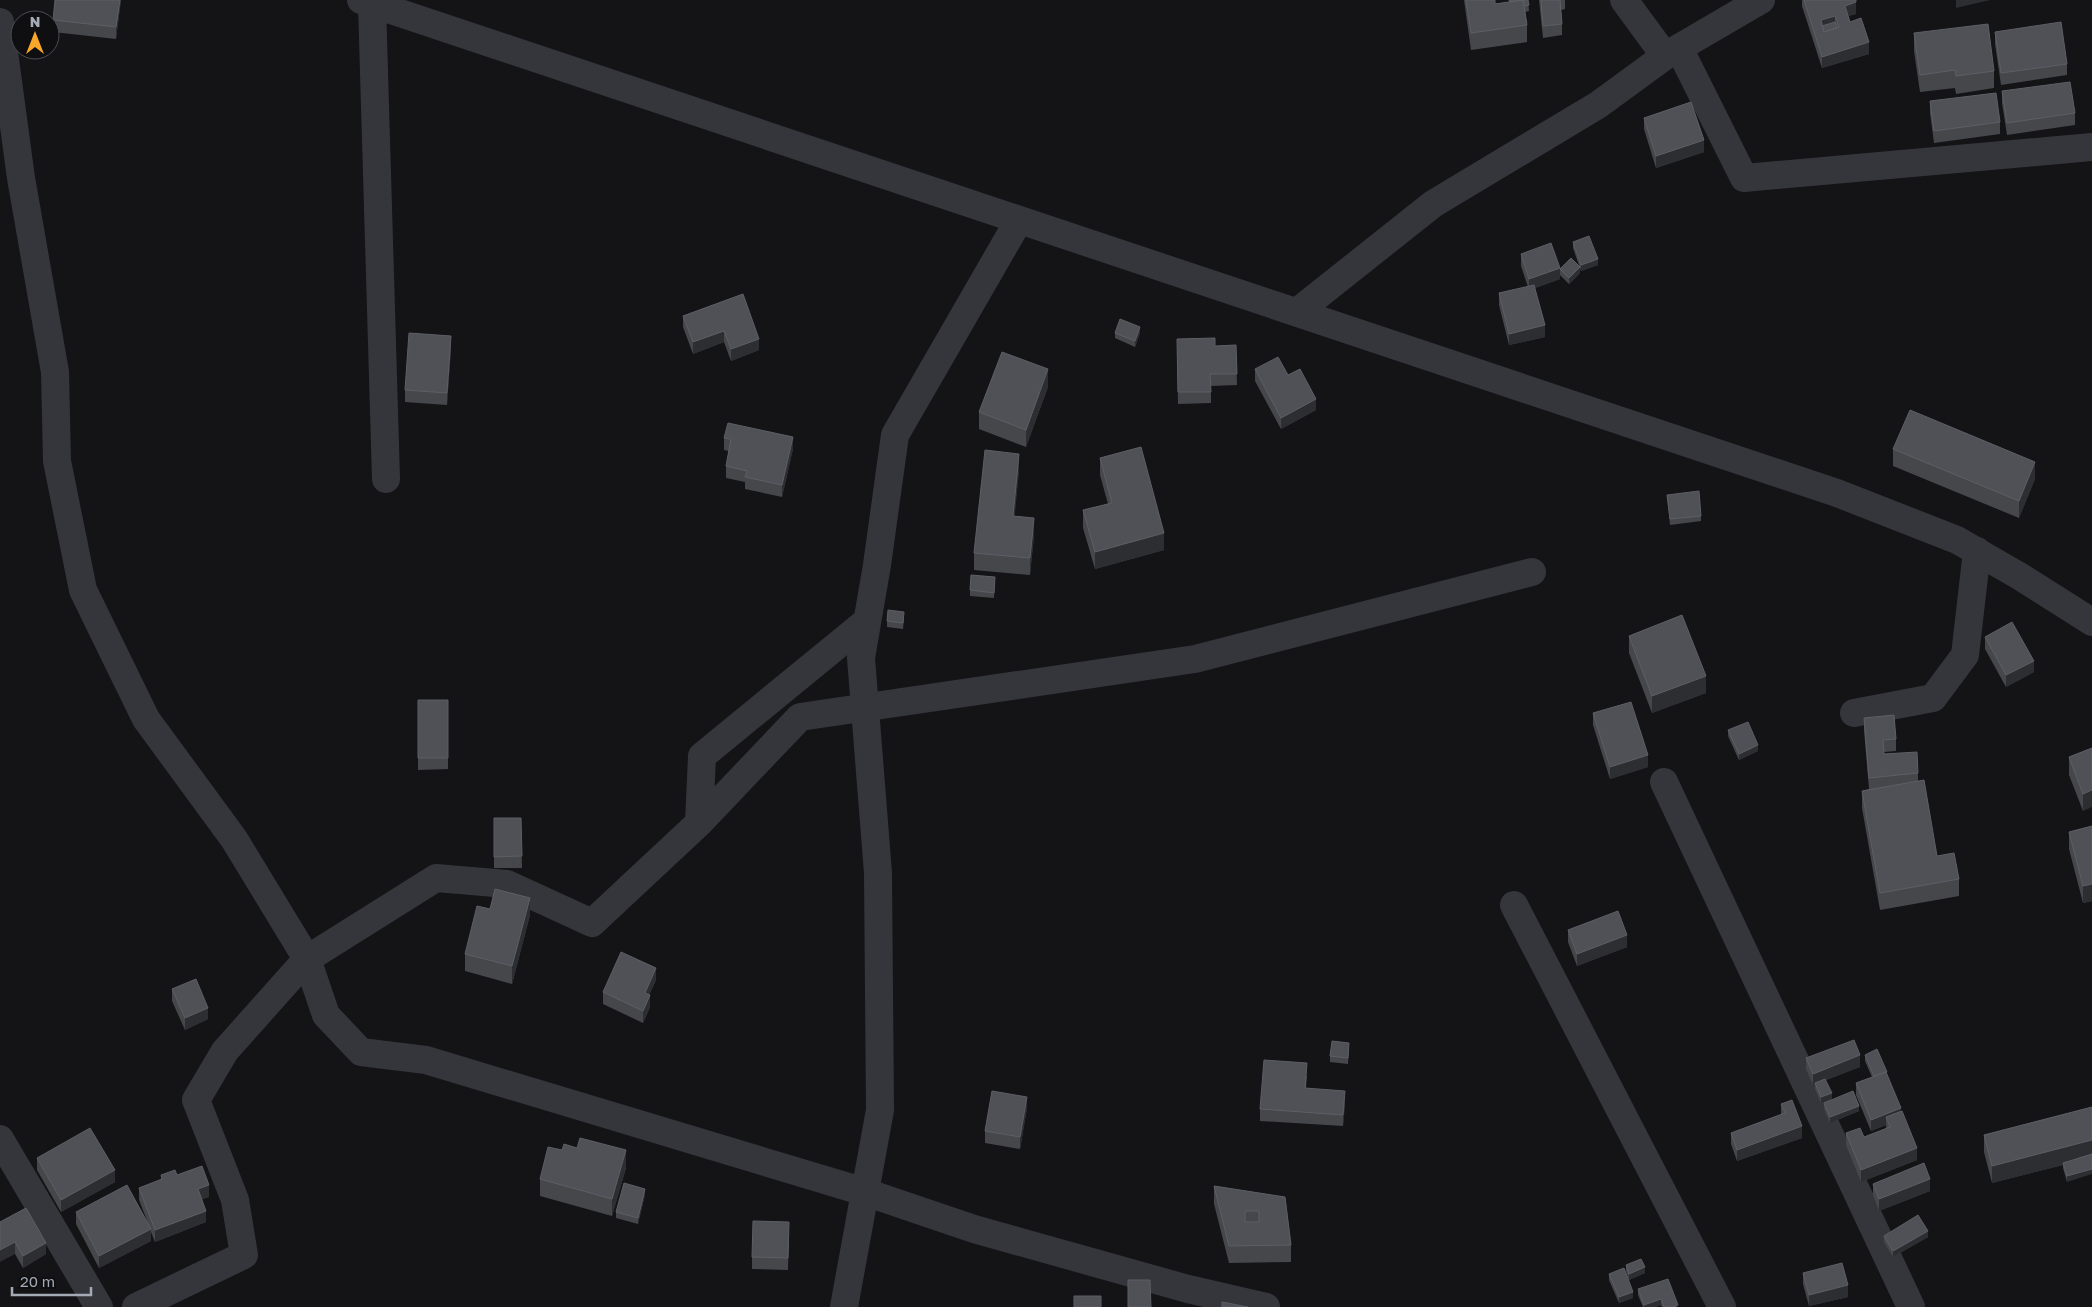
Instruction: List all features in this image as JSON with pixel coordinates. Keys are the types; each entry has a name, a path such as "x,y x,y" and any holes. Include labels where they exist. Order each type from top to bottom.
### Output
{"street":[{"path":"1624,0 1672,52 1744,178 2092,147"},
{"path":"1297,312 1433,204 1598,104 1672,52 1761,0"},
{"path":"386,479 367,2 1837,493 1957,540 2092,622"},
{"path":"0,22 21,178 55,372 57,462 83,590 146,719 234,839 307,959 326,1015 361,1052 426,1060 865,1192 974,1229 1188,1289 1266,1307"},
{"path":"844,1307 880,1110 878,873 860,658 896,435 1019,220"},
{"path":"1854,713 1933,698 1964,655 1977,551"},
{"path":"136,1307 244,1255 235,1200 196,1100 225,1051 307,959 436,878 507,884 592,923 699,823 800,717 1195,659 1532,572"},
{"path":"699,823 702,756 867,621"},
{"path":"1664,782 1911,1307"},
{"path":"1514,905 1722,1307"},
{"path":"0,1139 99,1307"}],"building":[{"path":"55,0 120,0 116,27 60,21 60,10 54,10"},
{"path":"1466,0 1495,0 1495,4 1523,0 1527,25 1471,33"},
{"path":"1523,0 1528,0 1529,5 1524,6"},
{"path":"1541,0 1560,0 1562,24 1543,26"},
{"path":"1804,0 1856,0 1856,2 1845,6 1850,22 1861,18 1869,42 1822,57","holes":["1835,16 1839,27 1824,32 1821,20"]},
{"path":"1835,22 1837,28 1824,32 1822,26"},
{"path":"2061,22 2067,64 2001,73 1995,32"},
{"path":"1988,24 1994,71 1956,76 1955,70 1920,75 1914,33"},
{"path":"2070,82 2075,113 2007,123 2002,91"},
{"path":"1996,93 2000,122 1934,131 1930,101"},
{"path":"1691,102 1704,140 1656,156 1644,118"},
{"path":"1589,236 1598,259 1581,265 1573,242"},
{"path":"1551,243 1560,268 1529,279 1521,254"},
{"path":"1571,258 1580,267 1569,278 1560,269"},
{"path":"1534,285 1545,325 1509,334 1499,293"},
{"path":"743,294 759,339 731,349 724,331 693,342 683,316"},
{"path":"1120,319 1140,327 1135,341 1115,333"},
{"path":"409,333 451,336 447,393 405,390"},
{"path":"1215,338 1215,346 1236,345 1237,374 1210,374 1211,392 1178,392 1177,339"},
{"path":"1002,352 1048,369 1026,430 979,412"},
{"path":"1278,357 1288,375 1300,369 1316,399 1281,418 1255,369"},
{"path":"1910,410 2035,462 2019,501 1893,449"},
{"path":"728,423 793,437 782,485 745,477 747,471 726,466 731,439 724,438"},
{"path":"1141,447 1164,533 1095,552 1083,510 1112,503 1100,458"},
{"path":"985,450 1019,454 1013,516 1034,518 1030,558 974,553"},
{"path":"1699,491 1701,516 1670,519 1667,495"},
{"path":"971,575 995,577 994,593 970,590"},
{"path":"888,610 904,612 903,623 887,621"},
{"path":"1682,615 1706,676 1652,696 1629,636"},
{"path":"2012,622 2034,661 2006,675 1985,637"},
{"path":"418,700 448,700 448,758 418,758"},
{"path":"1631,702 1648,755 1610,767 1593,713"},
{"path":"1894,715 1896,739 1883,740 1884,754 1917,752 1918,773 1869,778 1864,718"},
{"path":"1748,722 1758,745 1739,754 1728,730"},
{"path":"2092,748 2092,790 2083,794 2069,757"},
{"path":"1924,780 1937,856 1954,853 1959,879 1880,893 1862,791"},
{"path":"494,818 521,818 522,856 494,857"},
{"path":"2092,826 2092,884 2083,886 2069,832"},
{"path":"495,889 530,898 512,966 465,954 477,906 490,909"},
{"path":"1618,911 1627,935 1577,954 1568,930"},
{"path":"621,952 656,968 645,993 650,995 643,1011 603,992"},
{"path":"196,979 208,1008 185,1018 172,989"},
{"path":"1854,1040 1860,1055 1813,1074 1806,1058"},
{"path":"1332,1041 1349,1043 1348,1058 1330,1056"},
{"path":"1877,1049 1887,1072 1874,1076 1865,1055"},
{"path":"1264,1060 1307,1063 1305,1088 1345,1091 1343,1115 1260,1109"},
{"path":"1886,1072 1901,1108 1871,1120 1856,1083"},
{"path":"1825,1079 1832,1093 1821,1097 1815,1083"},
{"path":"992,1091 1027,1097 1020,1137 985,1131"},
{"path":"1853,1091 1859,1106 1830,1117 1824,1103"},
{"path":"1792,1100 1802,1126 1737,1150 1731,1133 1785,1113 1781,1104"},
{"path":"2092,1107 2092,1140 1992,1166 1984,1135"},
{"path":"1902,1111 1917,1148 1861,1170 1846,1133 1860,1128 1864,1137 1890,1127 1886,1117"},
{"path":"90,1128 115,1170 61,1200 37,1158"},
{"path":"580,1138 626,1150 612,1199 540,1179 548,1147 562,1150 564,1144 577,1148"},
{"path":"2092,1154 2092,1169 2067,1176 2063,1163"},
{"path":"1924,1163 1930,1179 1879,1199 1873,1184"},
{"path":"202,1166 209,1185 198,1189 206,1211 155,1230 139,1188 162,1179 161,1175 175,1170 177,1175"},
{"path":"624,1183 645,1189 638,1218 616,1212"},
{"path":"127,1185 151,1229 99,1256 76,1212"},
{"path":"1214,1186 1285,1197 1291,1245 1229,1246","holes":["1245,1211 1259,1211 1259,1222 1245,1222"]},
{"path":"26,1208 46,1243 23,1256 15,1242 0,1250 0,1222"},
{"path":"1918,1215 1928,1231 1893,1251 1884,1236"},
{"path":"753,1221 789,1222 788,1258 752,1257"},
{"path":"1641,1259 1645,1267 1629,1274 1626,1265"},
{"path":"1842,1263 1848,1285 1809,1295 1803,1273"},
{"path":"1624,1268 1633,1292 1619,1297 1609,1274"},
{"path":"1668,1279 1678,1305 1664,1307 1661,1299 1644,1305 1638,1289"},
{"path":"1128,1280 1150,1280 1151,1307 1128,1307"},
{"path":"1074,1296 1101,1296 1101,1307 1074,1307"},
{"path":"1222,1302 1248,1307 1222,1307"}]}
